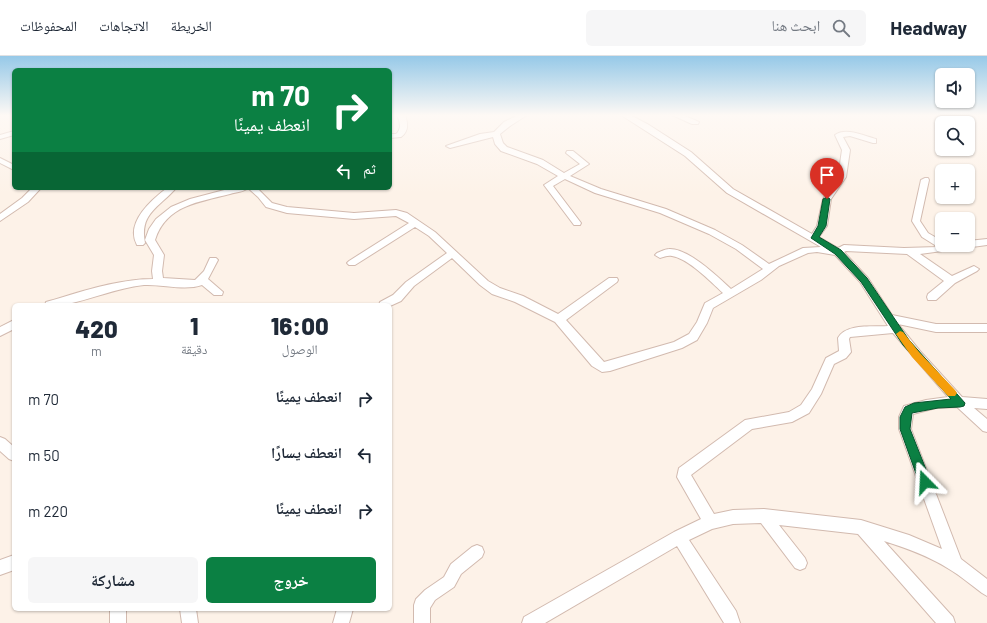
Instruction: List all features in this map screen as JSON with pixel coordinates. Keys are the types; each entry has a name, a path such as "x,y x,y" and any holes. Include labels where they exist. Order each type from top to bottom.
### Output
{"street":[{"path":"450,146 465,141"},
{"path":"498,141 504,149 540,162 598,191 663,211 712,232 768,268"},
{"path":"668,141 688,154 730,191 838,252 864,280 916,354 960,403 987,427"},
{"path":"814,238 822,226 827,199 842,177 846,150 841,141"},
{"path":"570,153 585,164 548,185 577,222"},
{"path":"0,160 12,167"},
{"path":"925,180 916,221 925,234 935,240"},
{"path":"0,218 26,200 36,190"},
{"path":"140,243 137,235 142,218 153,205 170,190"},
{"path":"159,282 159,255 150,240 155,227 161,218 170,211 186,203 236,190"},
{"path":"255,190 269,205 277,209 354,216 396,213 404,215 432,234 484,283 496,291 519,299 559,319 602,367 610,366 678,345 688,340 698,330 708,306 757,278 768,268 806,250 817,249 838,252 844,248 910,252 935,248"},
{"path":"352,263 416,223"},
{"path":"975,243 987,242"},
{"path":"660,255 670,252 682,255 706,273 729,294"},
{"path":"910,252 951,281"},
{"path":"388,303 397,298 410,284 452,254"},
{"path":"57,303 115,286 144,282 190,284 203,280 207,275 213,260"},
{"path":"932,297 951,281 974,269"},
{"path":"203,280 218,292"},
{"path":"559,319 613,280"},
{"path":"710,522 684,477 684,472 749,424 792,417 805,409 817,391 830,361 845,352 843,338 846,334 893,323 936,328 987,328"},
{"path":"0,332 12,325"},
{"path":"955,564 905,429 905,417 908,410 914,408 960,403 987,404"},
{"path":"0,443 12,453"},
{"path":"764,516 800,563"},
{"path":"530,623 679,537 710,522 733,517 764,516 860,526 909,542 955,564 987,588"},
{"path":"860,526 947,623"},
{"path":"679,537 730,617 732,623"},
{"path":"422,623 422,605 430,595 449,582 456,569 477,552"},
{"path":"0,568 12,563"},
{"path":"118,611 118,623"},
{"path":"188,611 190,623"},
{"path":"341,623 344,611"}],"slow traffic":[{"path":"900,334 916,354 952,393"}],"route":[{"path":"827,199 822,226 814,238 838,252 842,259 864,280 906,342 960,403 945,403 908,410 905,417 905,429 925,482"}]}
